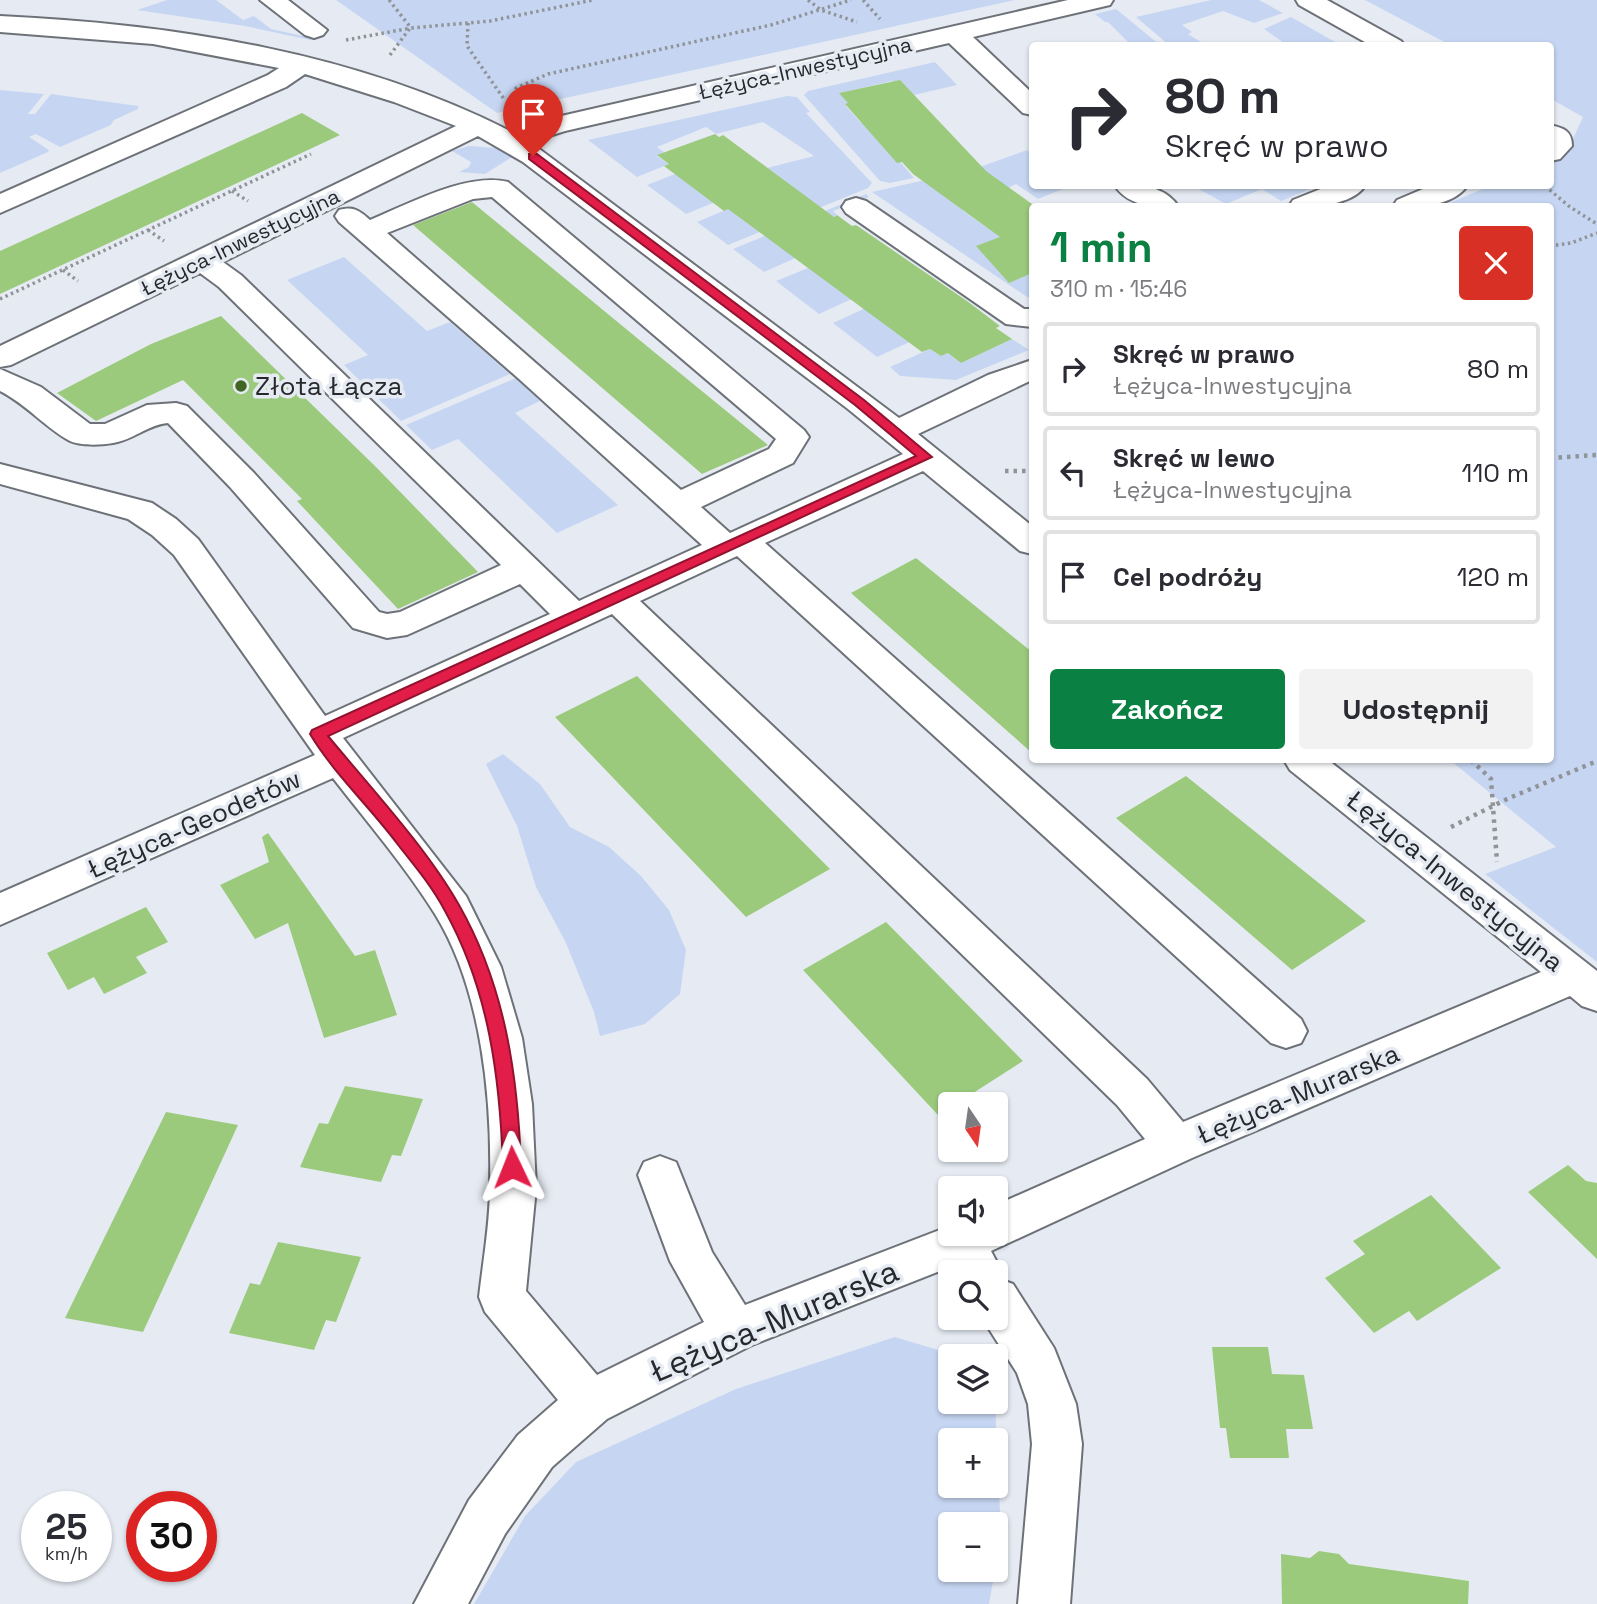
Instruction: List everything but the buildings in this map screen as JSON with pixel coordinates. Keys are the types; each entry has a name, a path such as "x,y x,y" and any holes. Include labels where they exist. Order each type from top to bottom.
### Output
{"street":[{"path":"272,0 314,30"},
{"name":"Łężyca-Inwestycyjna","path":"0,358 327,201 495,133 557,125 1101,0"},
{"path":"1308,0 1385,42"},
{"path":"0,24 76,17 248,51 387,90 495,133 895,432 1029,541"},
{"path":"955,34 1029,104"},
{"path":"0,204 277,81 301,65"},
{"path":"1554,136 1558,138 1558,146 1554,150"},
{"path":"367,231 468,191 498,188 793,438 781,456 679,504"},
{"path":"1134,189 1159,203"},
{"path":"1310,203 1344,189"},
{"path":"1414,203 1446,189"},
{"path":"327,201 367,231 679,504 734,544 1286,1031"},
{"path":"856,207 1017,318 1029,318"},
{"path":"202,261 230,281 573,617"},
{"path":"895,432 1029,370"},
{"path":"0,378 30,394 82,434 111,434 147,415 176,413 242,480 366,620 387,626 407,623 522,569"},
{"path":"329,746 573,617 925,457"},
{"path":"0,474 140,511 164,527 186,547 329,746 452,907 480,967 501,1038 510,1104 513,1188 502,1297 590,1403 535,1451 487,1517 440,1604"},
{"path":"616,598 1132,1092 1176,1145"},
{"name":"Łężyca-Geodetów","path":"0,911 329,746"},
{"name":"Łężyca-Inwestycyjna","path":"1307,763 1585,985"},
{"name":"Łężyca-Murarska","path":"1008,1229 1176,1145 1585,985"},
{"path":"660,1175 694,1261 735,1329"},
{"name":"Łężyca-Murarska","path":"590,1403 735,1329 972,1246"},
{"path":"1008,1318 1037,1363 1052,1404 1057,1444 1044,1604"}],"path":[{"path":"389,0 411,27 490,21 593,0"},
{"path":"495,133 516,88 548,74 710,40 851,0"},
{"path":"468,23 467,46 509,106"},
{"path":"0,299 311,154"},
{"path":"1549,189 1597,224"},
{"path":"148,230 170,245"},
{"path":"1554,245 1571,243 1597,233"},
{"path":"62,270 85,286"},
{"path":"1554,458 1597,455"},
{"path":"1412,847 1492,806 1597,761"},
{"path":"1474,763 1491,779 1502,919"}],"shaded area":[{"path":"167,0 216,0 243,20 254,16 271,29 312,38 310,40 245,26 137,10"},
{"path":"336,0 1015,0 497,113"},
{"path":"1211,0 1259,0 1283,13 1254,23 1223,11 1182,25 1192,32 1188,34 1201,42 1165,42 1136,17"},
{"path":"1365,0 1597,0 1597,962 1485,874 1556,847 1454,763 1554,763 1554,203 1449,203 1483,189 1554,189 1554,158 1567,152 1583,117 1554,101 1554,42 1444,42"},
{"path":"1116,9 1156,42 1128,42 1108,22 1095,14"},
{"path":"1291,17 1335,42 1283,42 1264,29"},
{"path":"935,62 957,85 914,95 907,88 900,89 892,81 840,93 848,103 845,105 861,123 866,122 914,178 890,183 880,181 804,95 808,91"},
{"path":"0,90 44,94 28,114 35,114 51,94 138,106 138,109 114,120 111,125 60,147 36,134 29,137 49,150 48,152 0,173"},
{"path":"787,96 797,97 810,112 806,113 872,183 868,188 728,245 697,222 730,208 795,189 772,171 768,173 763,169 814,156 763,122 716,134 706,127 657,147 664,152 657,156 669,164 637,177 588,140"},
{"path":"469,146 497,148 512,157 485,174 459,172 469,167 471,162 452,151"},
{"path":"1027,150 1029,189 1063,189 1038,199 1016,184 962,210 986,227 994,224 1029,274 1029,297 872,192 974,169"},
{"path":"680,172 720,200 686,214 647,185"},
{"path":"1199,189 1262,189 1228,203"},
{"path":"1262,189 1311,189 1281,201"},
{"path":"866,194 869,197 833,211 837,215 786,236 800,256 764,272 733,249"},
{"path":"344,257 427,331 450,322 510,374 401,421 344,365 368,355 287,280"},
{"path":"813,266 856,297 819,314 776,281"},
{"path":"870,306 916,339 877,357 833,323"},
{"path":"1012,339 1029,350 956,380 900,376 890,367 930,349 941,356 948,353 961,363"},
{"path":"516,378 540,401 515,413 618,505 557,533 458,439 432,450 406,425"},
{"path":"503,754 540,784 570,827 609,847 641,876 669,910 686,950 680,994 645,1024 600,1036 594,1012 566,943 536,887 517,826 486,764"},
{"path":"895,1337 938,1350 938,1414 996,1414 996,1428 938,1428 938,1498 999,1498 1000,1512 938,1512 938,1582 993,1582 989,1604 474,1604 525,1516 576,1462 736,1389"}],"place":[{"name":"Złota Łącza","path":"241,386"}],"route":[{"path":"512,1167 510,1104 501,1038 480,967 452,907 405,842 317,734 925,457 859,402 533,156"}]}
